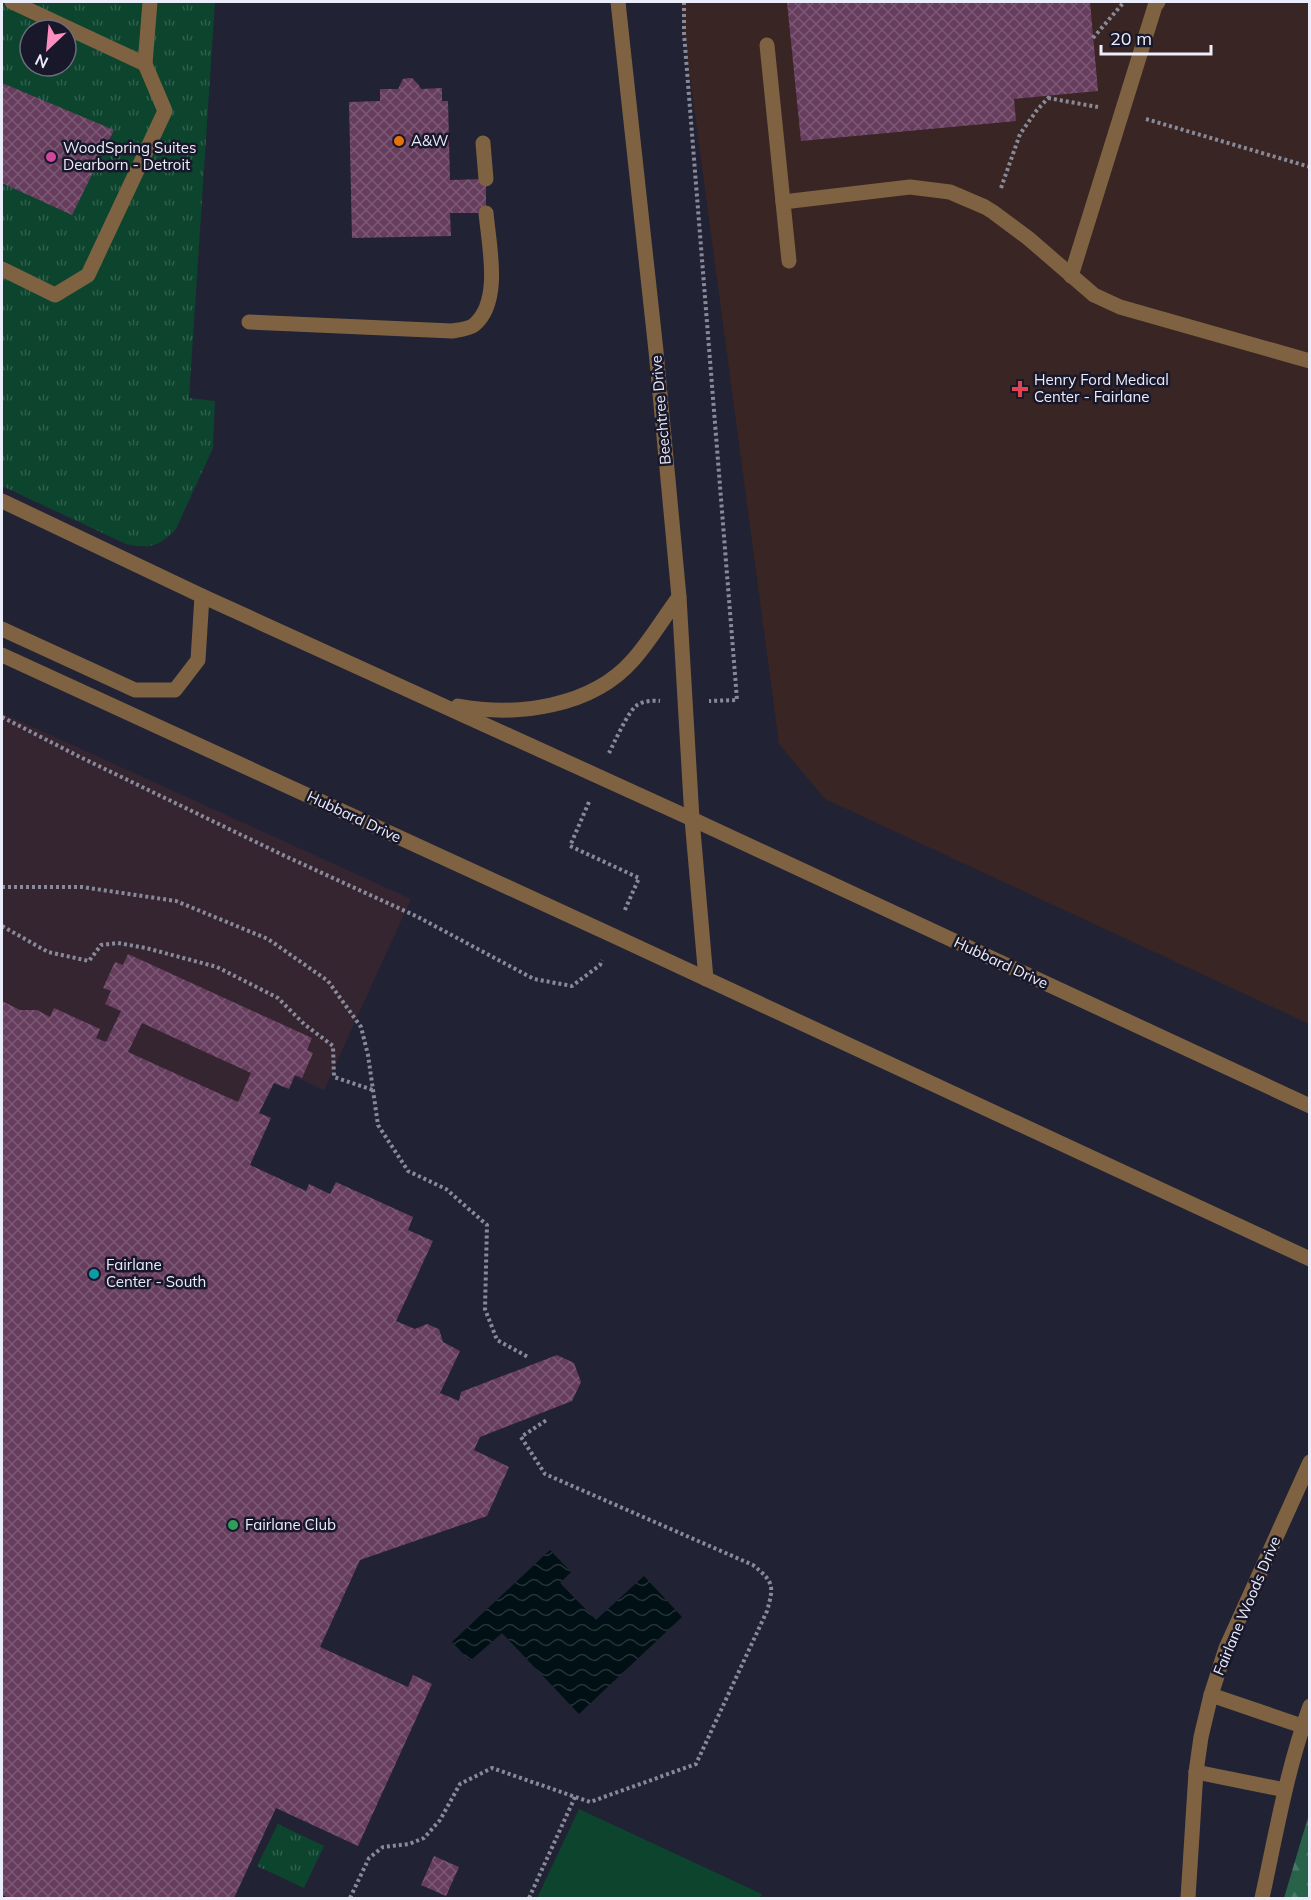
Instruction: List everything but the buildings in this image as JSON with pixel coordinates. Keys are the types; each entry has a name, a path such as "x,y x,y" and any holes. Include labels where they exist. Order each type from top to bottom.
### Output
{"street":[{"path":"12,2 145,64"},
{"path":"2,269 55,295 88,275 165,111 145,64 150,2"},
{"name":"Beechtree Drive","path":"618,2 656,351 679,597 692,819"},
{"path":"1071,276 1158,2"},
{"path":"767,45 789,261"},
{"path":"483,143 486,179"},
{"path":"783,202 910,187 950,192 993,212 1028,238 1094,296 1120,307 1310,362"},
{"path":"249,322 452,332 472,327 486,311 492,288 486,213"},
{"name":"Hubbard Drive","path":"2,501 202,596 692,819 1310,1106"},
{"path":"2,629 135,690 175,690 198,660 202,596"},
{"path":"437,703 476,710 516,710 556,704 593,691 616,677 634,660 679,597"},
{"name":"Hubbard Drive","path":"2,655 1310,1259"},
{"path":"692,819 706,979"},
{"name":"Fairlane Woods Drive","path":"1188,1899 1196,1772 1210,1695 1226,1648 1310,1462"},
{"path":"1210,1695 1302,1726"},
{"path":"1262,1899 1285,1790 1302,1726 1310,1706"},
{"path":"1196,1772 1285,1790"}],"path":[{"path":"684,2 685,45 737,700"},
{"path":"1093,38 1124,2"},
{"path":"993,212 1020,134 1049,97 1123,112 1310,167"},
{"path":"616,738 636,706 652,700"},
{"path":"2,717 245,837 416,916 534,979 572,986 600,964"},
{"path":"593,794 570,846 639,878 626,907"},
{"path":"2,887 82,887 176,901 268,939 328,981 361,1027 369,1055 378,1125 408,1171 446,1189 487,1225 485,1309 497,1340 528,1357"},
{"path":"2,926 48,952 89,961 101,945 118,943 218,967 278,998 304,1024 333,1046 334,1077 373,1090"},
{"path":"350,1899 369,1858 383,1847 409,1844 424,1838 440,1820 460,1784 492,1768 590,1802 696,1764 767,1611 773,1592 767,1576 753,1565 545,1474 521,1437 548,1419"},
{"path":"529,1899 574,1797"}],"shaded area":[{"name":"Henry Ford Medical Center - Fairlane","path":"680,2 1309,2 1309,1024 825,799 779,744"},
{"path":"2,713 411,899 324,1090 279,1070 9,1384 2,1400"}],"green space":[{"path":"2,2 215,2 189,398 215,401 213,448 176,529 164,540 153,545 126,544 2,486"},
{"path":"579,1809 762,1894 760,1898 537,1898"},
{"path":"1309,1814 1309,1898 1284,1898"},
{"path":"278,1824 324,1846 304,1888 257,1866"}],"water":[{"path":"550,1550 571,1572 560,1583 596,1620 644,1576 682,1617 579,1714 502,1633 470,1661 452,1642"}],"place":[{"name":"A&W","path":"399,141"},
{"name":"WoodSpring Suites Dearborn - Detroit","path":"51,157"},
{"name":"Henry Ford Medical Center - Fairlane","path":"1020,389"},
{"name":"Fairlane Center - South","path":"94,1274"},
{"name":"Fairlane Club","path":"233,1525"}]}
